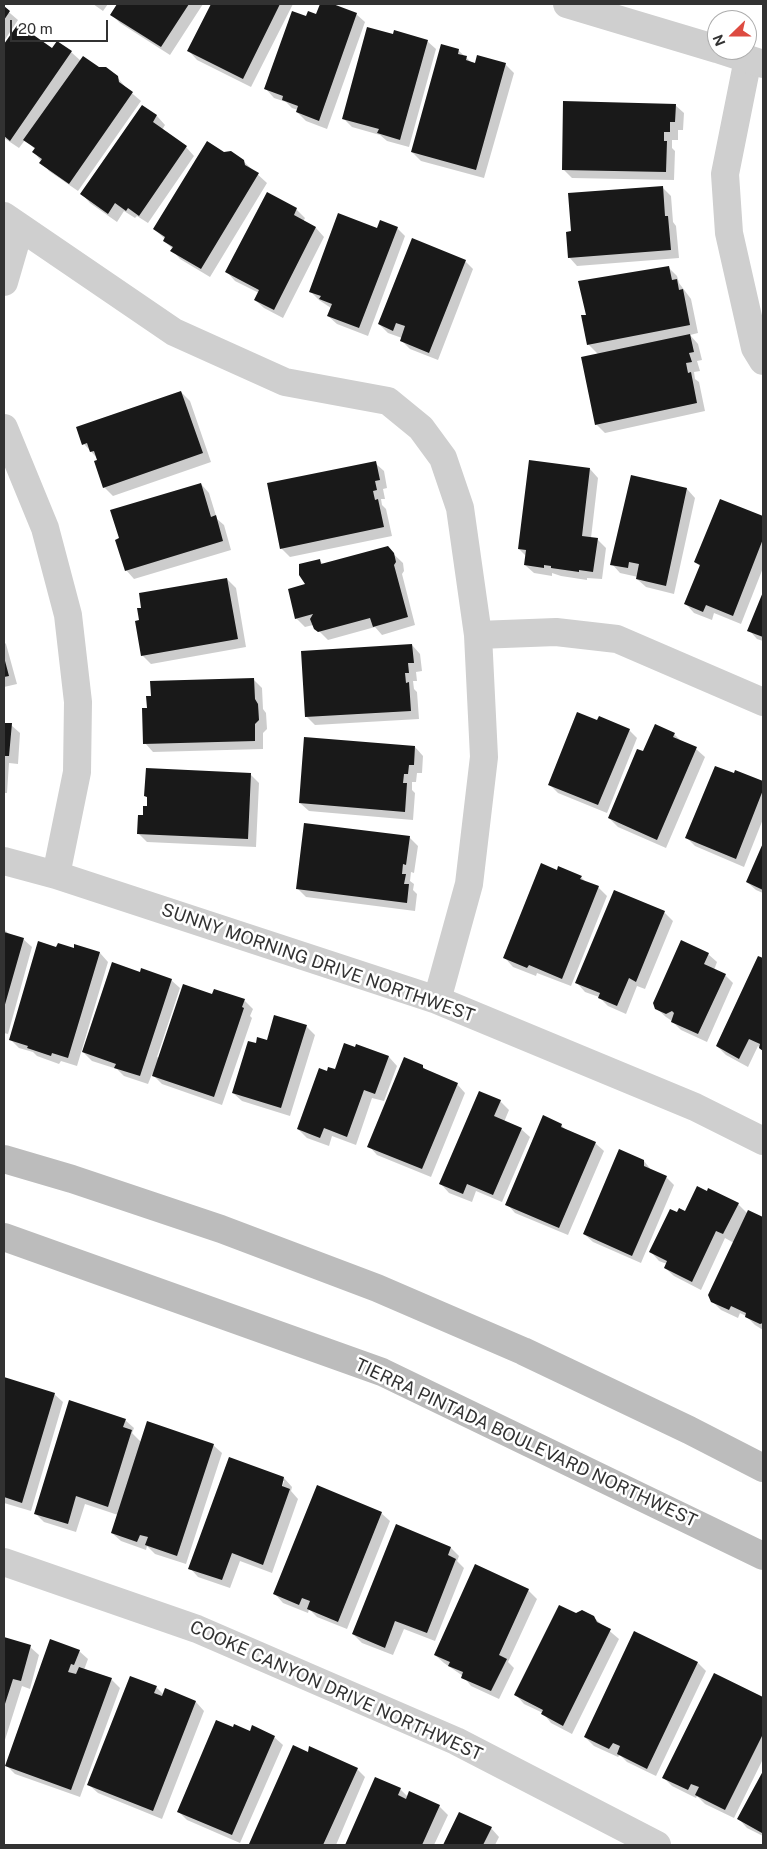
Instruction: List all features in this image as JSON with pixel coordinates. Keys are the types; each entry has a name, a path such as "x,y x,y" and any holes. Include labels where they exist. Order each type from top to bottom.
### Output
{"main road":[{"path":"4,1159 72,1179 221,1229 377,1288 523,1351 689,1430 763,1468"},
{"name":"TIERRA PINTADA BOULEVARD NORTHWEST","path":"4,1237 382,1372 763,1556"}],"street":[{"path":"567,4 707,47"},
{"path":"756,61 725,174 729,233 755,348 763,361"},
{"path":"4,282 12,222 174,332 285,382 388,401 421,428 443,458 460,508 478,635 484,758 469,884 437,1000"},
{"path":"4,428 45,528 68,615 78,702 77,772 56,874"},
{"path":"478,635 556,632 617,639 763,702"},
{"name":"SUNNY MORNING DRIVE NORTHWEST","path":"4,861 56,874 437,1000 695,1107 763,1141"},
{"name":"COOKE CANYON DRIVE NORTHWEST","path":"4,1562 197,1629 456,1741 657,1845"}],"building":[{"path":"117,4 189,4 161,47 110,15"},
{"path":"211,4 280,4 243,79 187,51"},
{"path":"320,4 333,4 357,13 319,121 296,112 298,106 282,100 283,96 264,89 292,11 306,16 308,11 316,14"},
{"path":"4,6 10,11 4,20"},
{"path":"18,24 52,48 57,41 72,51 10,141 4,136 4,44"},
{"path":"367,27 393,34 394,30 428,40 400,140 377,133 379,129 342,119"},
{"path":"441,44 459,49 458,54 467,56 466,60 475,63 477,55 506,63 476,170 411,152"},
{"path":"83,56 99,67 106,67 118,76 119,82 133,92 69,184 39,163 42,159 32,152 35,148 23,140"},
{"path":"563,101 676,104 675,122 670,122 670,132 664,132 664,141 667,141 666,172 562,170"},
{"path":"142,105 157,115 153,122 187,146 139,216 128,208 126,211 115,203 108,214 80,194"},
{"path":"207,141 224,152 231,151 244,160 245,165 259,173 201,269 170,251 173,247 163,241 165,237 153,229"},
{"path":"663,186 665,216 668,216 671,250 568,258 566,232 571,231 568,193"},
{"path":"267,192 297,208 294,215 316,227 274,310 254,300 259,290 225,272"},
{"path":"338,213 377,228 380,220 398,227 359,328 327,316 332,304 319,299 321,296 309,292"},
{"path":"412,238 466,260 429,353 400,341 405,326 396,323 393,331 378,324"},
{"path":"669,266 672,280 677,279 679,290 683,289 690,325 587,345 581,315 586,315 578,281"},
{"path":"690,334 694,352 689,353 692,362 686,363 688,373 691,372 697,403 595,425 581,357"},
{"path":"181,391 203,453 103,488 94,461 97,460 94,451 90,452 87,443 82,445 76,427"},
{"path":"529,460 590,468 582,536 598,538 593,572 551,568 551,566 544,565 544,568 524,565 526,550 518,549"},
{"path":"376,461 380,480 375,481 377,490 373,491 375,500 378,499 384,527 280,549 267,483"},
{"path":"631,475 687,488 666,586 636,579 639,564 629,562 628,568 610,565"},
{"path":"201,483 211,517 216,515 223,541 125,571 115,540 119,538 110,510"},
{"path":"720,499 763,516 763,539 733,616 706,605 703,612 684,604 700,565 694,562"},
{"path":"388,546 394,553 396,562 394,565 408,617 373,627 370,618 318,632 314,629 310,619 313,614 295,619 288,589 305,584 299,575 299,564 320,559 321,564"},
{"path":"227,578 238,639 141,656 135,621 139,620 137,608 141,608 139,593"},
{"path":"763,592 763,637 747,631"},
{"path":"412,644 414,663 408,663 409,673 405,673 406,683 409,682 411,711 305,717 301,651"},
{"path":"4,657 9,676 4,677"},
{"path":"254,678 259,720 255,724 255,741 143,744 142,708 147,708 146,696 151,696 150,681"},
{"path":"577,712 597,720 599,716 630,729 598,805 548,785"},
{"path":"4,723 12,723 9,756 4,756"},
{"path":"655,724 675,733 673,737 697,747 657,840 608,818 637,749 643,751"},
{"path":"304,737 415,746 414,765 409,765 408,774 404,774 403,783 407,783 405,812 299,803"},
{"path":"715,766 734,773 735,770 763,781 763,790 736,859 685,838"},
{"path":"146,768 251,773 248,839 137,834 138,815 143,815 143,806 147,806 147,797 144,796"},
{"path":"304,823 410,836 406,865 403,864 402,874 406,874 404,884 409,884 407,903 296,889"},
{"path":"763,843 763,890 746,882"},
{"path":"541,863 557,870 558,866 582,876 580,879 599,886 562,979 529,965 527,968 503,958"},
{"path":"614,890 665,911 636,982 629,978 617,1006 598,998 600,993 575,983"},
{"path":"4,932 24,938 4,1008"},
{"path":"681,940 709,953 704,964 726,974 698,1034 671,1022 674,1013 672,1011 666,1014 655,1009 653,1003"},
{"path":"38,941 56,947 58,943 74,948 74,944 100,952 68,1058 52,1053 51,1056 9,1040"},
{"path":"758,956 763,958 763,1051 759,1048 760,1044 749,1039 739,1059 716,1046"},
{"path":"112,962 140,972 141,968 172,979 140,1076 114,1068 116,1064 82,1052"},
{"path":"183,984 212,994 214,989 245,999 242,1007 244,1008 214,1097 152,1076"},
{"path":"274,1015 307,1025 281,1108 232,1093 248,1041 256,1043 257,1037 267,1040"},
{"path":"344,1043 355,1047 356,1044 389,1056 375,1094 364,1090 347,1137 324,1128 320,1138 297,1129 319,1068 327,1071 328,1067 335,1069"},
{"path":"404,1057 423,1065 423,1068 458,1083 422,1169 367,1147"},
{"path":"479,1091 501,1100 494,1116 522,1128 493,1195 467,1184 463,1194 439,1184"},
{"path":"543,1115 562,1124 561,1127 596,1142 559,1228 505,1205"},
{"path":"619,1149 644,1160 644,1166 667,1176 632,1256 583,1234"},
{"path":"697,1186 707,1191 708,1188 739,1203 723,1234 716,1231 692,1282 664,1268 667,1261 649,1252 670,1209 677,1212 679,1208 685,1211"},
{"path":"748,1210 763,1217 763,1323 760,1324 745,1317 746,1313 731,1306 729,1310 711,1302 708,1295"},
{"path":"4,1377 55,1393 22,1503 4,1497"},
{"path":"69,1400 126,1419 123,1427 132,1430 108,1507 76,1496 68,1524 34,1514"},
{"path":"147,1421 214,1444 177,1556 145,1545 148,1537 140,1535 137,1542 111,1533"},
{"path":"229,1457 284,1477 282,1486 290,1489 263,1565 232,1553 222,1580 188,1569"},
{"path":"317,1485 382,1512 338,1622 307,1609 310,1601 302,1598 299,1605 273,1594"},
{"path":"396,1524 451,1547 448,1555 456,1559 427,1633 395,1621 385,1648 352,1634"},
{"path":"475,1564 529,1589 499,1655 507,1659 491,1691 461,1678 463,1672 448,1666 450,1662 434,1655"},
{"path":"559,1605 576,1613 582,1610 594,1616 597,1622 611,1629 563,1726 541,1714 543,1710 514,1695"},
{"path":"634,1631 698,1662 647,1769 617,1754 620,1746 613,1743 609,1749 584,1737"},
{"path":"4,1637 31,1645 21,1681 13,1679 4,1707"},
{"path":"50,1639 80,1650 74,1665 71,1664 68,1672 76,1674 79,1667 112,1678 71,1790 5,1766"},
{"path":"714,1673 763,1697 763,1734 725,1810 695,1795 699,1787 691,1784 688,1790 662,1778"},
{"path":"130,1676 157,1686 154,1693 162,1696 165,1688 196,1701 153,1811 87,1785"},
{"path":"216,1720 233,1727 234,1724 250,1731 252,1725 275,1736 232,1835 177,1812"},
{"path":"293,1745 308,1752 309,1746 358,1768 323,1845 251,1845 249,1844"},
{"path":"763,1771 763,1830 762,1833 737,1819"},
{"path":"375,1777 401,1788 398,1795 406,1799 409,1791 440,1805 422,1845 345,1845"},
{"path":"459,1812 492,1827 483,1845 443,1845"}]}
